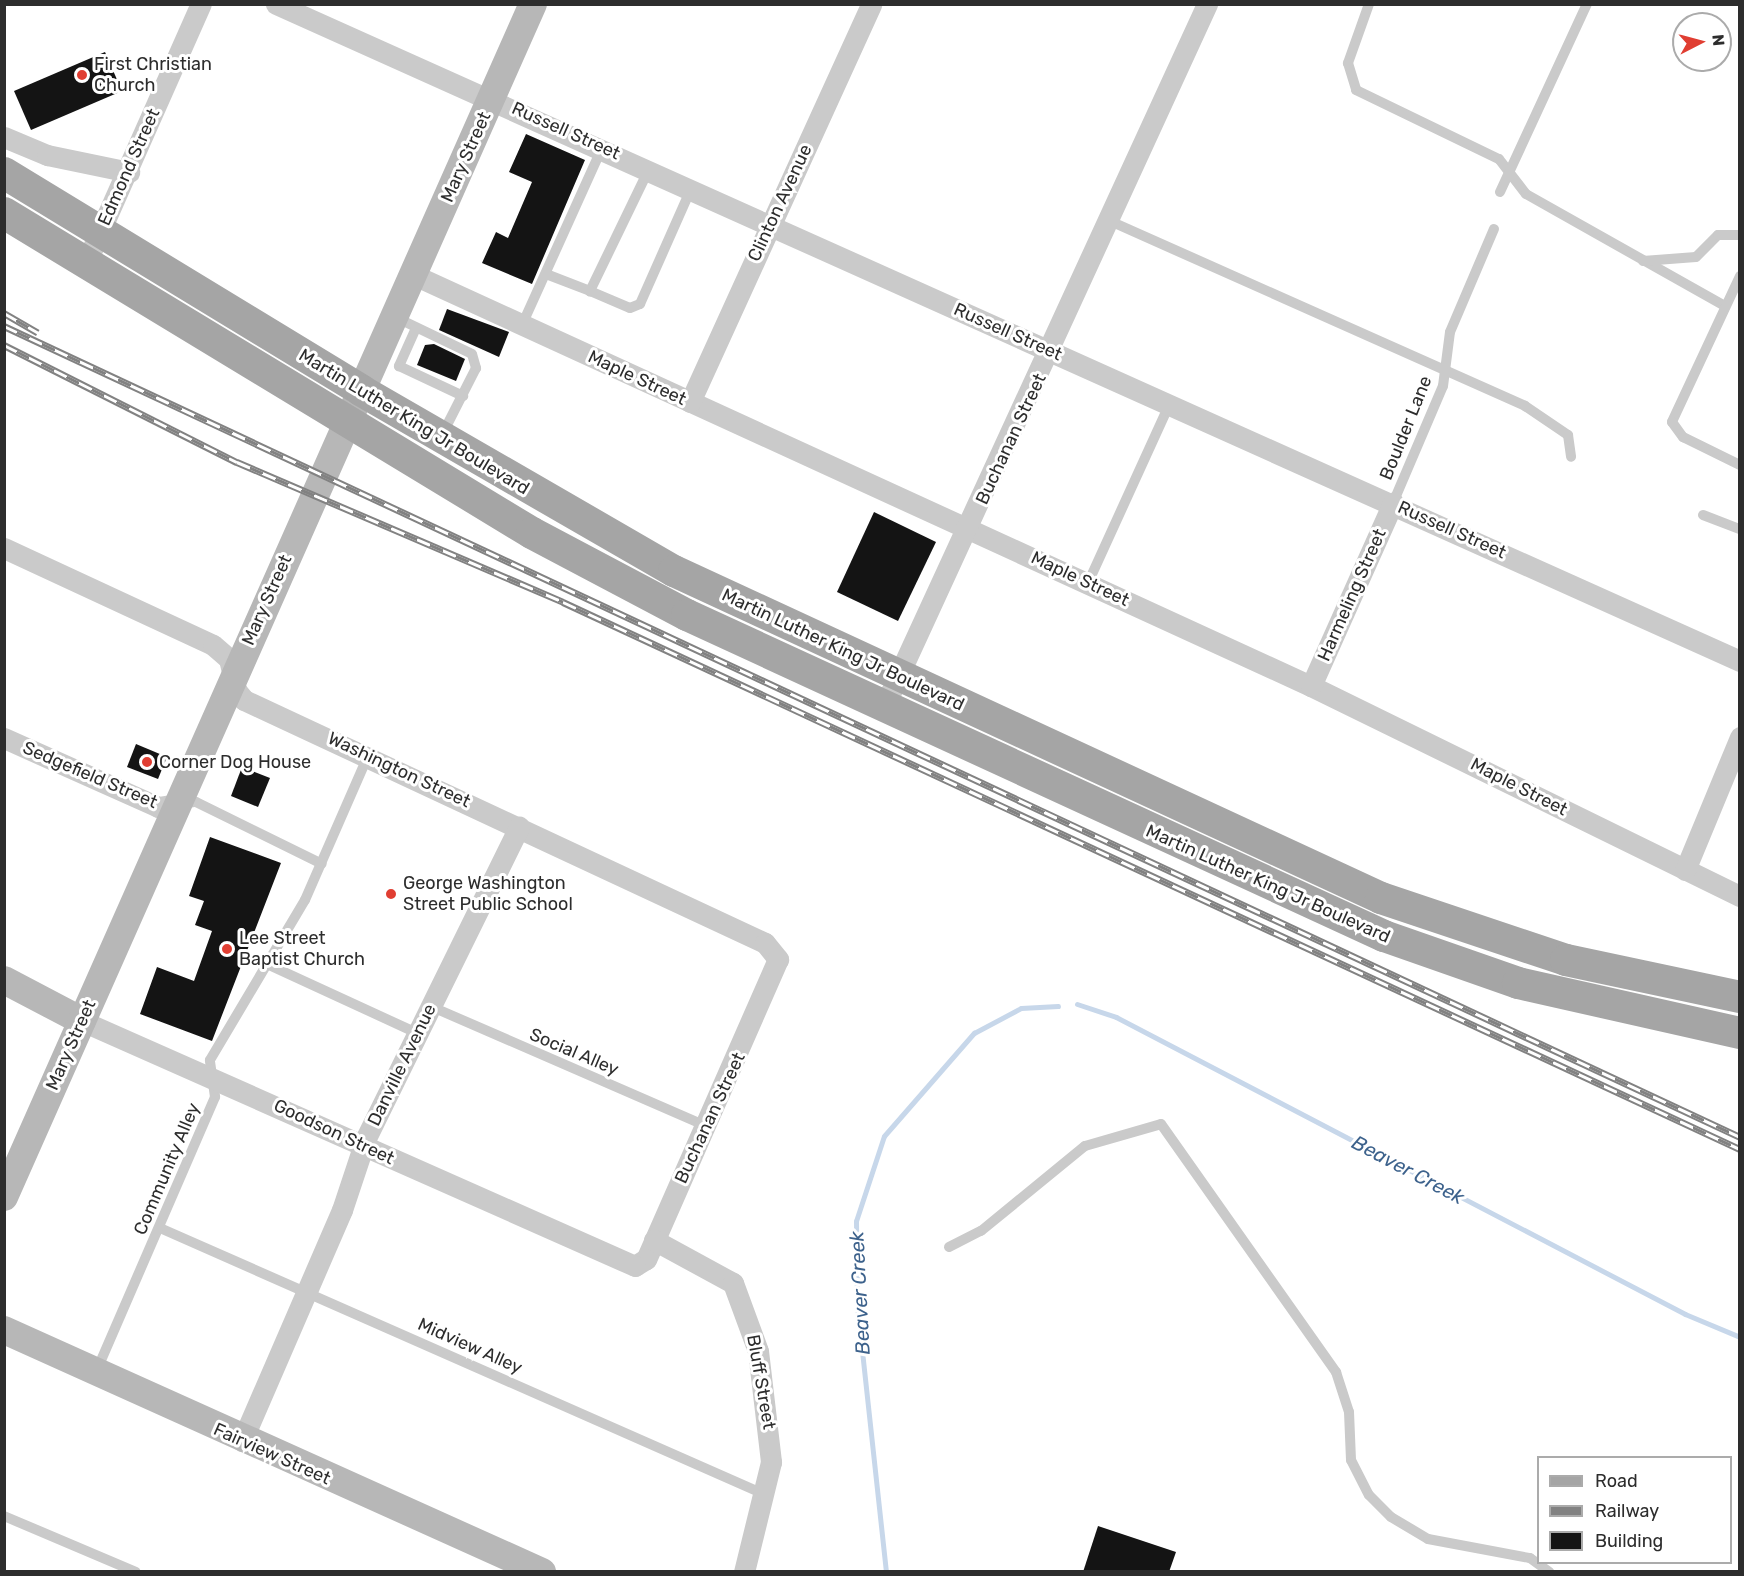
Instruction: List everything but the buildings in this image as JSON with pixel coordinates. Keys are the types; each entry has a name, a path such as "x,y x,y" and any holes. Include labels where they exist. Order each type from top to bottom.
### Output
{"main road":[{"name":"Mary Street","path":"8,1182 82,1021 332,455 362,392 406,322 414,275 533,4"},
{"name":"Martin Luther King Jr Boulevard","path":"4,173 362,392 674,571 1381,898 1566,960 1740,997"},
{"name":"Martin Luther King Jr Boulevard","path":"4,213 532,533 687,615 1176,844 1439,957 1623,1010 1740,1033"},
{"name":"Goodson Street","path":"4,980 82,1021"},
{"name":"Fairview Street","path":"4,1330 242,1442 542,1572"}],"street":[{"name":"Edmond Street","path":"86,263 129,172 201,4"},
{"name":"Russell Street","path":"276,4 492,98 1740,661"},
{"name":"Clinton Avenue","path":"690,402 871,4"},
{"name":"Buchanan Street","path":"884,707 901,677 1052,351 1207,4"},
{"path":"4,137 47,155 129,172"},
{"name":"Maple Street","path":"414,275 1311,686 1740,896"},
{"name":"Harmeling Street","path":"1311,686 1393,503"},
{"name":"Washington Street","path":"4,548 213,645 229,659 233,677 244,700 368,756 776,950 777,966 765,995"},
{"path":"1685,870 1740,737"},
{"name":"Sedgefield Street","path":"4,738 158,807 177,804"},
{"name":"Danville Avenue","path":"242,1442 307,1292 364,1146 430,1006 519,827"},
{"name":"Buchanan Street","path":"654,1240 765,995"},
{"name":"Goodson Street","path":"82,1021 212,1077 629,1265 643,1264 654,1240"},
{"name":"Bluff Street","path":"654,1240 724,1276 742,1295 766,1389 771,1438 766,1495 744,1572"}],"lane":[{"path":"1369,4 1348,63 1352,85 1499,159 1526,194 1723,305"},
{"path":"1500,192 1587,4"},
{"path":"522,325 602,148"},
{"path":"590,291 649,169"},
{"path":"546,274 630,308 640,304 692,188"},
{"path":"1110,220 1444,367 1560,427 1570,441 1571,457"},
{"name":"Boulder Lane","path":"1393,503 1443,386 1450,332 1494,229"},
{"path":"1643,261 1696,257 1718,235 1740,235"},
{"path":"1740,276 1723,305 1672,422 1683,437 1740,465"},
{"path":"441,438 463,396 476,368 472,354 406,322 399,366 463,396"},
{"path":"1088,583 1169,405"},
{"path":"1703,515 1740,529"},
{"name":"Community Alley","path":"96,1372 215,1097 210,1060 269,965 322,864 368,756"},
{"path":"177,804 196,802 322,864"},
{"path":"269,965 417,1033"},
{"name":"Social Alley","path":"430,1006 706,1126"},
{"path":"949,1247 981,1231 1085,1146 1161,1124 1336,1372 1349,1412 1351,1460 1369,1495 1390,1517 1428,1539 1530,1558 1537,1563"},
{"name":"Midview Alley","path":"160,1228 766,1495"},
{"path":"4,1516 136,1572"}],"waterway":[{"name":"Beaver Creek","path":"1077,1004 1116,1017 1685,1314 1740,1337"},
{"name":"Beaver Creek","path":"886,1572 857,1303 856,1221 884,1136 974,1033 1021,1008 1058,1006"}],"railway":[{"path":"4,313 38,333"},
{"path":"4,326 1740,1137"},
{"path":"4,345 237,462 563,602 1740,1149"}],"place":[{"name":"First Christian Church","path":"82,75"},
{"name":"Corner Dog House","path":"147,762"},
{"name":"George Washington Street Public School","path":"391,894"},
{"name":"Lee Street Baptist Church","path":"227,949"}]}
